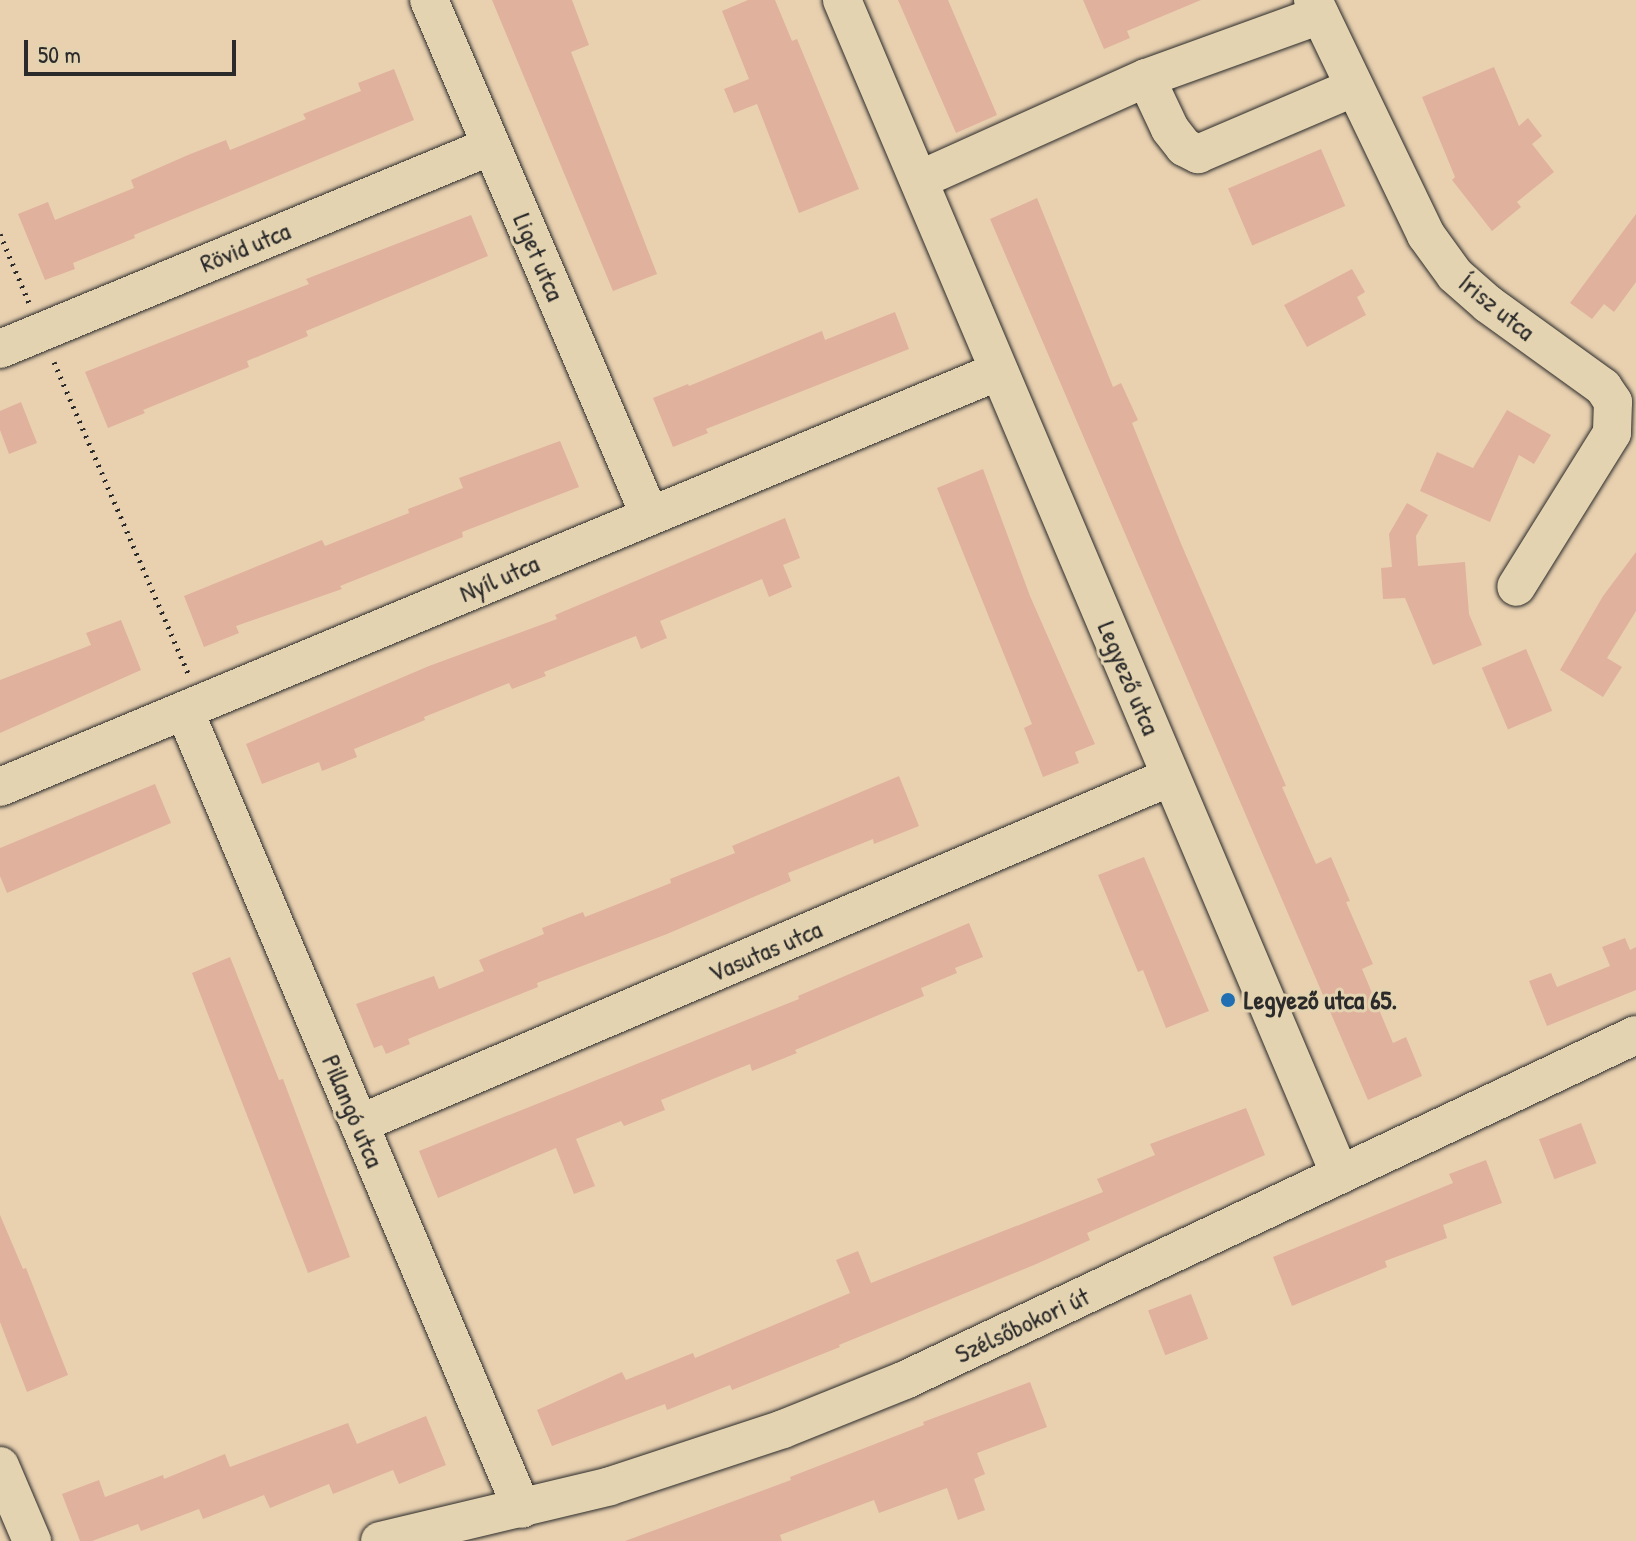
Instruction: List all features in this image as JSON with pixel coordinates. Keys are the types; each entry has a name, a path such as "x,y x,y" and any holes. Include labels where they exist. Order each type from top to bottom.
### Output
{"street":[{"name":"Liget utca","path":"429,0 649,514"},
{"name":"Legyező utca","path":"842,0 1340,1175"},
{"path":"919,180 1146,78 1316,8"},
{"name":"Írisz utca","path":"1316,8 1426,235 1455,275 1488,304 1603,387 1613,402 1612,433 1516,587"},
{"path":"1146,78 1170,129 1184,147 1198,154 1353,88"},
{"name":"Rövid utca","path":"0,349 491,146"},
{"name":"Nyíl utca","path":"0,787 185,712 649,514 999,371"},
{"name":"Pillangó utca","path":"185,712 522,1509"},
{"name":"Vasutas utca","path":"359,1124 1170,777"},
{"name":"Szélsőbokori út","path":"380,1541 610,1486 783,1429 905,1380 1636,1035"},
{"path":"0,1466 32,1541"}],"path":[{"path":"0,234 196,692 185,712"}],"building":[{"path":"492,0 572,0 589,45 571,52 657,274 613,291"},
{"path":"748,0 775,0 792,41 797,39 859,189 799,213 757,104 734,113 724,89 749,79 722,11"},
{"path":"898,0 948,0 997,115 956,133"},
{"path":"1083,0 1201,0 1127,31 1130,38 1104,49"},
{"path":"1494,67 1519,126 1528,118 1542,136 1532,144 1554,172 1517,202 1521,207 1492,231 1452,180 1455,177 1422,97"},
{"path":"394,69 414,120 134,235 135,238 73,263 75,269 45,280 18,214 48,202 55,220 134,188 131,180 188,155 226,140 230,150 306,119 303,114 361,91 358,83"},
{"path":"1321,149 1345,206 1252,246 1228,188"},
{"path":"1037,198 1113,387 1121,383 1138,420 1132,423 1316,864 1331,857 1350,901 1346,902 1373,964 1362,969 1393,1043 1406,1037 1422,1076 1368,1100 990,219"},
{"path":"1636,214 1636,282 1614,312 1604,304 1592,319 1570,303"},
{"path":"471,215 488,256 306,331 308,336 247,361 249,367 143,410 145,413 108,428 85,372 309,284 306,279"},
{"path":"1352,269 1365,292 1357,297 1366,315 1307,347 1284,305"},
{"path":"895,312 909,349 706,429 708,433 673,447 653,398 822,331 825,340"},
{"path":"21,402 37,443 9,454 0,430 0,411"},
{"path":"1507,410 1551,435 1534,464 1519,455 1490,522 1420,491 1437,452 1473,468"},
{"path":"560,441 579,487 462,532 463,537 340,586 342,589 236,626 239,633 204,647 184,596 322,540 325,546 409,513 408,509 463,488 459,478"},
{"path":"983,469 1030,596 1095,744 1075,752 1079,763 1043,777 1024,728 1032,724 937,488"},
{"path":"1407,503 1428,515 1416,536 1418,566 1465,562 1469,614 1482,645 1433,665 1405,598 1383,599 1381,568 1392,567 1389,534"},
{"path":"785,518 800,558 783,565 792,587 769,597 762,579 660,621 667,638 641,649 636,636 544,672 546,676 512,689 509,683 424,717 425,720 354,749 357,757 322,771 319,762 262,784 246,744 429,666 557,619 555,615"},
{"path":"1636,552 1636,611 1607,658 1622,667 1603,697 1560,670 1603,596"},
{"path":"121,620 141,670 0,733 0,680 91,645 86,633"},
{"path":"1526,649 1552,711 1508,729 1482,668"},
{"path":"899,776 919,826 874,844 873,839 788,873 791,881 667,934 537,983 538,987 408,1039 410,1044 386,1054 382,1045 374,1048 356,1004 434,976 439,989 484,971 479,960 544,934 542,928 583,912 585,917 671,883 670,879 735,853 732,846"},
{"path":"155,784 171,823 7,893 0,876 0,848"},
{"path":"1144,857 1209,1011 1166,1028 1143,970 1138,972 1098,875"},
{"path":"969,923 983,957 955,968 957,973 921,988 924,996 752,1071 750,1064 661,1100 665,1110 624,1126 621,1121 576,1139 595,1186 574,1194 556,1148 438,1198 419,1151 799,999 798,996"},
{"path":"1625,938 1630,950 1636,947 1636,990 1547,1026 1529,981 1551,973 1557,987 1610,966 1602,947"},
{"path":"230,957 279,1080 283,1079 350,1257 308,1273 192,973"},
{"path":"1246,1108 1265,1155 1087,1233 1090,1240 840,1347 732,1390 730,1385 667,1410 665,1404 552,1446 537,1410 622,1372 626,1380 693,1353 695,1358 850,1293 836,1260 858,1251 871,1283 1103,1192 1097,1179 1155,1155 1150,1144"},
{"path":"1581,1123 1596,1163 1554,1179 1539,1139"},
{"path":"1486,1160 1502,1203 1443,1225 1447,1238 1385,1261 1387,1267 1292,1306 1273,1257 1453,1183 1449,1174"},
{"path":"0,1215 23,1269 26,1268 68,1375 27,1392 0,1322"},
{"path":"1191,1294 1208,1339 1165,1355 1148,1310"},
{"path":"1030,1382 1047,1427 977,1453 985,1474 974,1479 985,1510 958,1520 947,1488 879,1513 874,1500 780,1535 782,1541 625,1541 791,1480 790,1477 924,1425 923,1422"},
{"path":"426,1416 446,1465 399,1484 393,1470 333,1494 329,1484 270,1508 264,1495 203,1519 199,1509 141,1531 138,1524 92,1541 80,1541 62,1494 99,1480 105,1497 163,1475 164,1479 225,1454 230,1467 348,1423 357,1444"}],"place":[{"name":"Legyező utca 65.","path":"1228,1000"}]}
